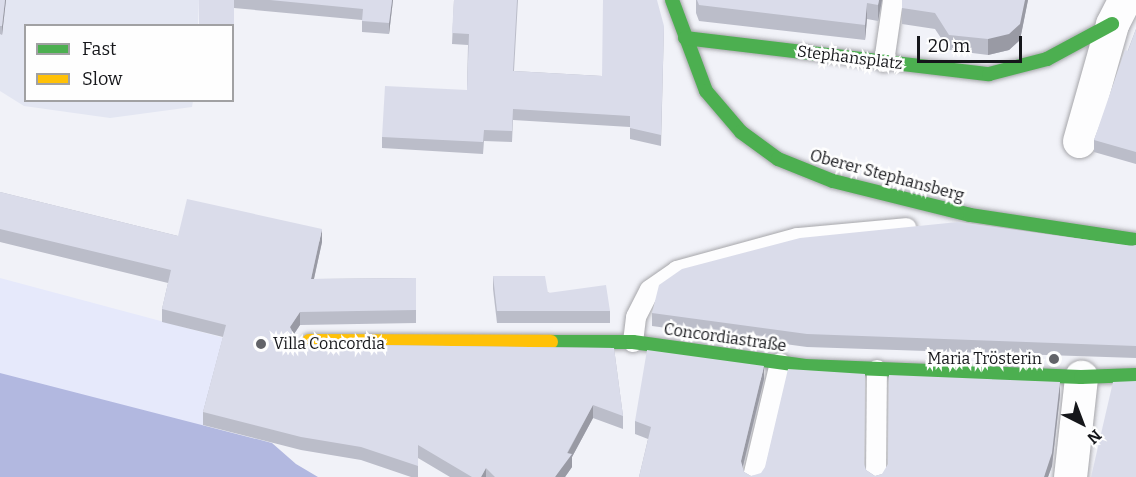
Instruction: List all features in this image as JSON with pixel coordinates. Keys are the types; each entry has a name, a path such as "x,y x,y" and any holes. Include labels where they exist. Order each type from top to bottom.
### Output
{"street":[{"name":"Oberer Stephansberg","path":"672,0 693,64 718,107 741,132 778,159 833,181 970,215 1136,240"},
{"name":"Stephansplatz","path":"685,38 989,74 1047,59 1121,6"},
{"name":"Stephansplatz","path":"1079,141 1121,6"},
{"name":"Concordiastraße","path":"309,341 633,342 780,363 877,370 1081,377 1136,375"},
{"path":"1070,477 1081,377"}],"lane":[{"path":"884,62 893,0"},
{"path":"633,342 636,316 650,290 677,271 798,238 958,223 970,215"},
{"path":"753,477 780,363"},
{"path":"876,477 877,370"}],"shaded area":[{"path":"0,0 199,0 198,24 24,24 24,102 193,102 192,107 110,118 24,106 0,91"},
{"path":"0,278 226,339 202,428 0,374"}],"water":[{"path":"0,373 272,443 296,464 318,477 0,477"}],"building":[{"path":"0,0 5,0 2,26 0,26"},
{"path":"199,0 234,0 234,24 199,24"},
{"path":"270,0 392,0 389,23 362,21 363,9"},
{"path":"454,0 517,0 513,71 602,76 603,0 657,0 664,26 661,135 630,128 630,116 513,109 512,131 484,130 483,142 382,137 385,86 467,90 469,34 452,33"},
{"path":"697,0 879,0 878,5 867,3 865,25 699,5"},
{"path":"902,0 1025,0 1020,24 1009,34 988,39 949,35 935,13 902,8"},
{"path":"1136,29 1136,152 1094,140 1125,50 1128,51"},
{"path":"0,192 178,236 187,199 322,229 311,279 416,278 416,310 300,312 290,327 299,344 614,348 623,416 593,405 567,453 572,454 555,477 495,477 486,468 481,477 472,477 418,445 418,466 361,447 301,437 203,412 226,325 162,309 171,270 0,229"},
{"path":"958,222 1136,245 1136,346 807,334 652,313 659,285 682,269 800,238"},
{"path":"493,276 545,276 548,293 606,285 610,311 497,311"},
{"path":"647,350 764,366 741,461 744,472 751,476 761,473 765,467 788,369 865,374 864,464 866,470 875,476 882,474 888,464 889,375 1060,382 1052,453 1044,477 639,477 651,427 635,421"},
{"path":"1136,381 1136,477 1091,477 1113,382"}],"traffic: fast":[{"path":"672,0 706,91 741,132 778,159 833,181 970,215 1136,240"},
{"path":"685,38 989,74 1047,59 1112,24"},
{"path":"551,342 633,342 805,366 1081,377 1136,375"}],"traffic: slow":[{"path":"309,341 551,342"}],"place":[{"name":"Villa Concordia","path":"261,344"},
{"name":"Maria Trösterin","path":"1054,359"}]}
